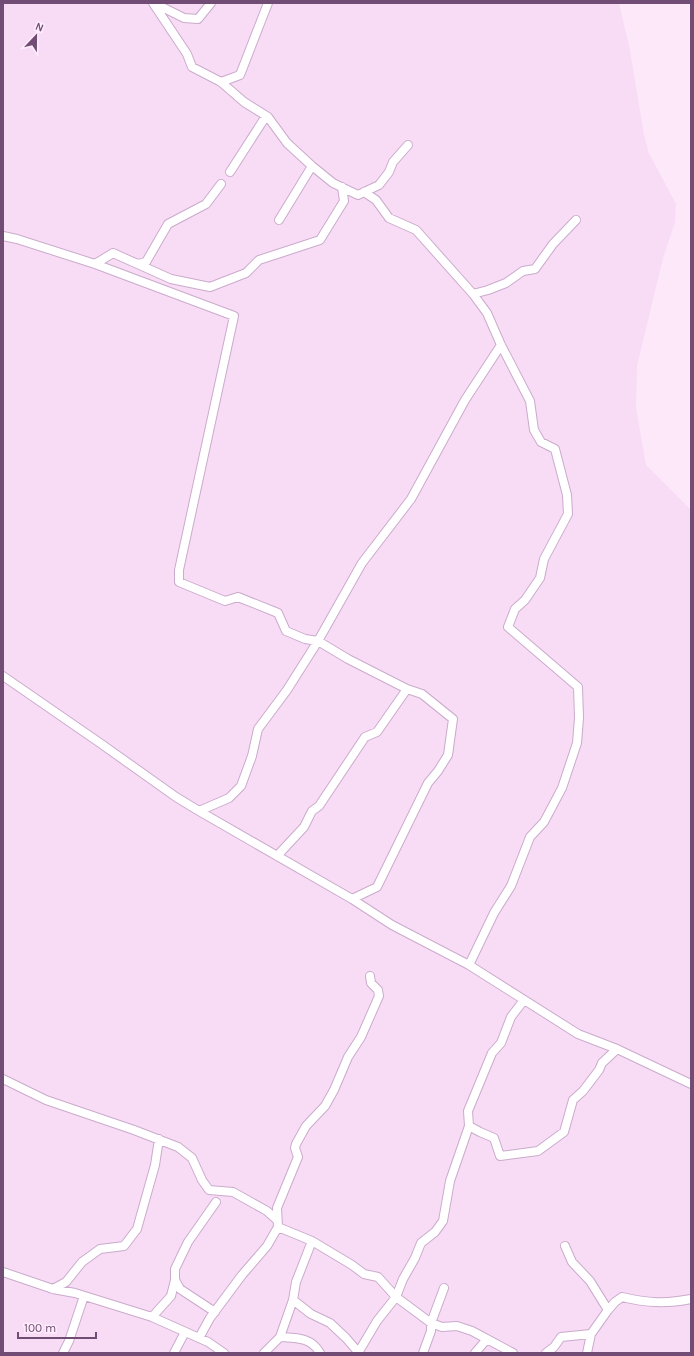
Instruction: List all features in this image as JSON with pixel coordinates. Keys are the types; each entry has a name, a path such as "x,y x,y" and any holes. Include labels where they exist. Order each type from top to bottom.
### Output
{"street":[{"path":"154,3 184,18 198,19 211,3"},
{"path":"154,3 187,54 192,67 221,82 244,102 266,116 287,142 312,166 333,183 358,195 379,185 389,172 393,162 408,145"},
{"path":"221,82 240,75 268,3"},
{"path":"230,172 266,116"},
{"path":"279,220 312,166"},
{"path":"138,264 146,262 168,224 206,204 221,184"},
{"path":"95,264 112,253 171,279 210,287 246,273 259,260 320,240 344,201 342,188"},
{"path":"364,192 376,200 389,218 416,230 473,294 487,313 501,345 530,401 534,430 541,442 555,449 567,496 568,514 544,559 540,578 525,600 515,609 508,627 578,687 579,718 577,743 562,788 544,822 530,836 512,886 494,913 469,965"},
{"path":"473,294 506,283 523,271 535,269 553,244 576,220"},
{"path":"3,236 17,239 95,264 234,316 178,570 179,582 225,601 238,597 278,613 286,631 305,639 318,641 348,659 407,689 422,694 453,719 448,755 428,784 377,887 352,899"},
{"path":"199,811 229,798 241,786 252,756 258,729 287,690 318,641 362,563 411,499 465,400 501,345"},
{"path":"3,676 176,797 199,811 352,899 392,925 469,965 578,1034 617,1049 691,1084"},
{"path":"276,856 304,827 312,811 319,806 365,737 377,732 407,689"},
{"path":"199,1338 210,1318 242,1275 267,1246 277,1224 277,1208 298,1157 296,1144 306,1126 325,1106 334,1090 348,1057 361,1037 379,996 378,990 372,983 370,976"},
{"path":"293,1300 311,1314 330,1323 346,1338 358,1353 377,1321 396,1297 403,1279 415,1258 421,1243 435,1232 444,1222 450,1181 469,1126 468,1111 492,1053 501,1043 511,1017 524,1000"},
{"path":"469,1126 494,1138 500,1156 538,1151 564,1132 572,1100 583,1091 599,1070 602,1063 617,1049"},
{"path":"3,1079 46,1100 178,1147 192,1158 202,1180 209,1190 233,1192 267,1211 277,1224 312,1241 352,1264 364,1274 378,1277 396,1297 431,1323 442,1327 457,1326 472,1331 513,1353"},
{"path":"53,1289 66,1282 82,1262 100,1249 124,1246 136,1229 155,1165 159,1140"},
{"path":"152,1317 171,1296 175,1280 175,1269 188,1242 216,1202"},
{"path":"264,1353 280,1337 293,1300 296,1282 312,1241"},
{"path":"565,1246 572,1262 590,1281 608,1310"},
{"path":"3,1272 53,1289 84,1296 152,1317 199,1338 224,1353"},
{"path":"175,1280 180,1289 215,1312"},
{"path":"423,1353 431,1331 431,1323 444,1288"},
{"path":"63,1353 70,1341 84,1296"},
{"path":"587,1353 591,1334 608,1310 622,1297 653,1303 691,1299"},
{"path":"174,1353 185,1332"},
{"path":"546,1353 554,1347 561,1337 591,1334"},
{"path":"280,1337 302,1339 316,1345 320,1353"},
{"path":"475,1353 487,1339"}],"shaded area":[{"path":"3,3 619,3 630,50 644,135 649,153 676,204 675,222 663,258 637,366 636,408 646,465 691,510 691,1353 3,1353"}]}
